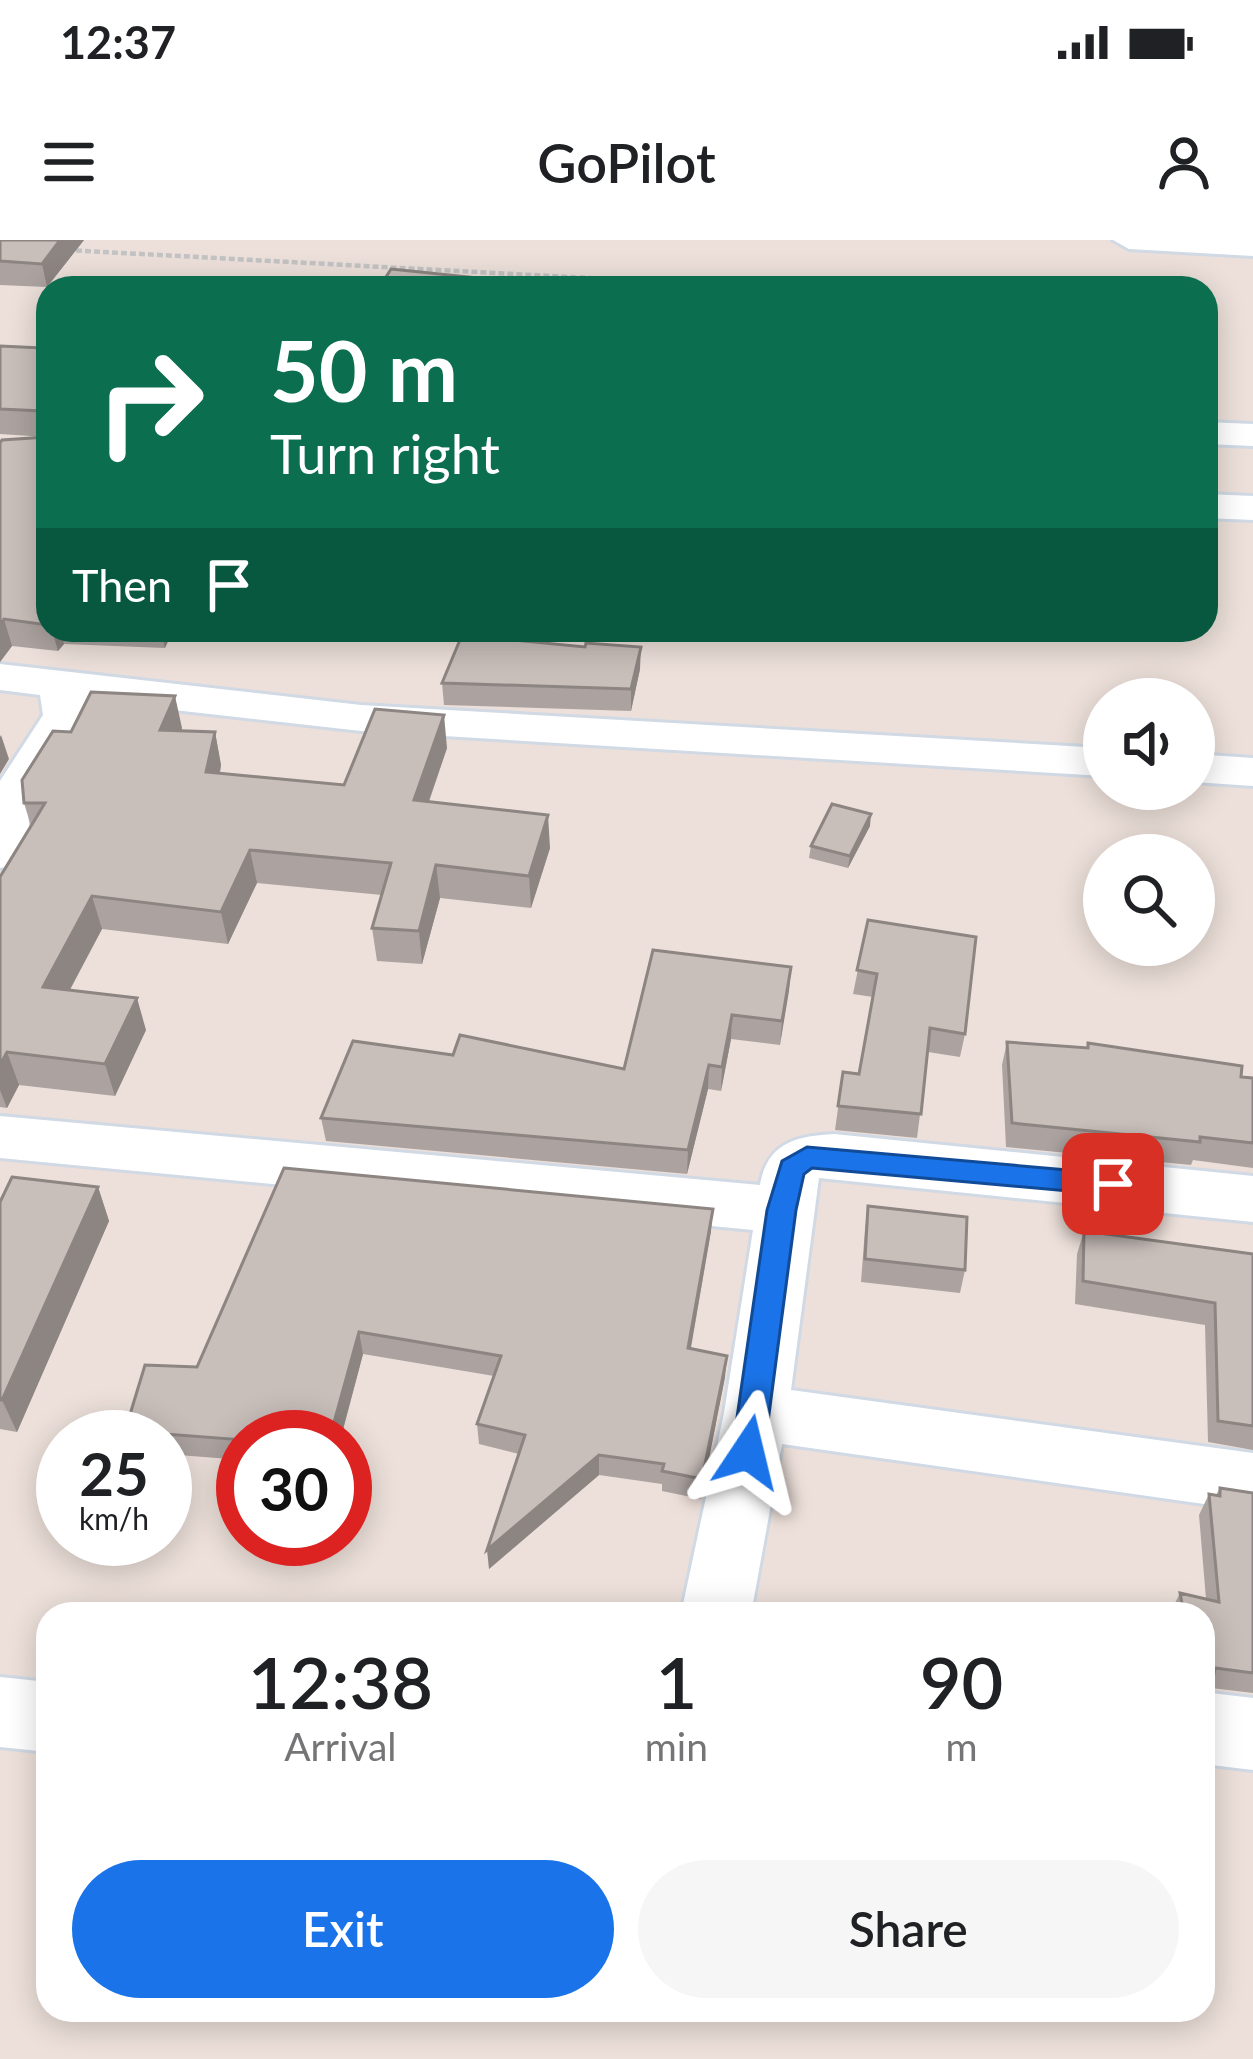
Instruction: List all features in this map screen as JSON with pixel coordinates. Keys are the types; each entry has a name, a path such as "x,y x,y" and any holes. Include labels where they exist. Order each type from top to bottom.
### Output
{"street":[{"path":"1129,240 1253,247"},
{"path":"1218,434 1253,435"},
{"path":"1218,507 1253,508"},
{"path":"0,677 361,718 1083,760"},
{"path":"7,854 4,811 65,716 62,684"},
{"path":"1215,769 1253,772"},
{"path":"0,1137 782,1210"},
{"path":"718,1602 757,1413 782,1210 792,1168 821,1156 1253,1199"},
{"path":"757,1413 1253,1482"},
{"path":"0,1712 36,1716"},
{"path":"1215,1730 1253,1734"}],"path":[{"path":"50,249 551,276"}],"building":[{"path":"0,240 60,240 42,264 0,261"},
{"path":"391,269 459,276 387,276"},
{"path":"0,346 36,348 36,411 0,409"},
{"path":"36,438 36,623 4,619 0,625 2,440"},
{"path":"459,642 641,647 631,689 442,683"},
{"path":"91,692 175,696 160,730 215,732 206,772 344,785 375,709 444,715 414,800 548,815 529,876 436,865 419,931 372,928 391,863 250,850 221,912 92,896 43,987 137,998 105,1064 7,1052 0,1065 0,877 45,803 24,803 22,780 53,731 71,732"},
{"path":"832,804 871,814 850,856 811,846"},
{"path":"868,920 976,937 965,1034 930,1028 921,1114 838,1106 843,1072 859,1074 877,974 857,970"},
{"path":"653,950 791,967 782,1021 732,1015 722,1067 709,1065 688,1150 321,1118 353,1041 453,1055 460,1035 624,1069"},
{"path":"1007,1042 1088,1048 1088,1043 1242,1066 1241,1077 1253,1078 1253,1143 1012,1123"},
{"path":"284,1168 713,1209 688,1348 727,1356 702,1479 662,1471 664,1464 599,1455 487,1550 525,1435 477,1424 501,1356 359,1332 337,1410 216,1410 216,1438 192,1436 192,1410 131,1410 145,1365 197,1367"},
{"path":"12,1177 98,1187 0,1400 0,1202"},
{"path":"868,1206 967,1217 965,1270 865,1259"},
{"path":"1084,1231 1253,1254 1253,1426 1218,1421 1215,1303 1083,1281"},
{"path":"1220,1488 1253,1493 1253,1673 1215,1668 1215,1602 1182,1602 1180,1593 1219,1602 1209,1494 1220,1496"}],"route":[{"path":"748,1452 792,1168 807,1157 834,1156 1113,1184"}]}
